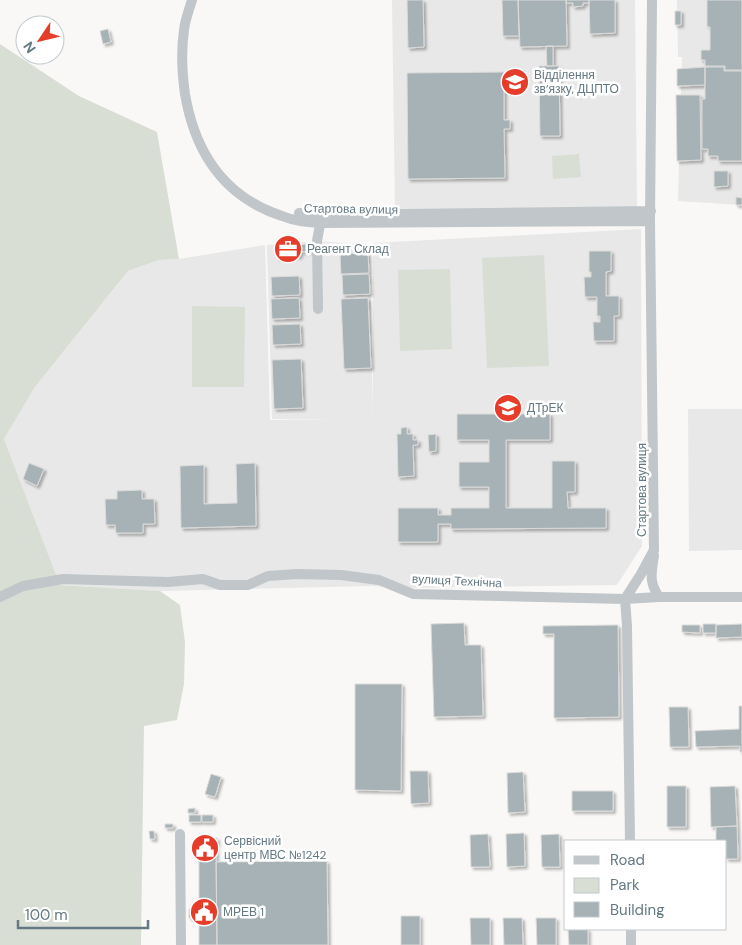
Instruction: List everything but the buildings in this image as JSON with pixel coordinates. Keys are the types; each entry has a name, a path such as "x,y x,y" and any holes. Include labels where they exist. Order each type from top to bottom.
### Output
{"street":[{"name":"Стартова вулиця","path":"192,0 184,28 182,68 187,105 192,126 200,146 213,168 228,185 250,201 283,217 295,220 650,216"},
{"name":"Стартова вулиця","path":"625,599 642,574 654,550 650,216 652,0"},
{"name":"Стартова вулиця","path":"299,213 321,219"},
{"path":"318,309 317,242 321,219"},
{"path":"654,550 652,587 659,596"},
{"name":"вулиця Технічна","path":"0,597 23,586 64,579 168,582 203,579 220,585 248,585 268,576 297,574 341,575 379,580 413,594 625,599 659,596 742,597"},
{"path":"625,599 630,840"},
{"path":"180,834 182,945"},
{"path":"631,930 631,945"}],"shaded area":[{"name":"Відділення зв’язку, ДЦПТО","path":"392,0 635,0 637,208 395,210"},
{"path":"677,0 742,0 742,205 678,201 682,57 678,57"},
{"name":"ДТрЕК","path":"641,229 642,546 617,585 413,588 372,586 160,591 60,585 4,439 35,387 128,271 159,260 179,259 265,245 270,420 339,419 272,419 267,245 317,241 370,245 373,419 373,243"},
{"path":"688,409 742,409 742,550 689,551"}],"green space":[{"path":"0,44 15,54 15,65 32,65 79,96 157,132 179,259 159,260 128,271 35,387 4,439 60,585 160,591 180,605 185,642 184,684 177,720 144,726 141,945 0,945"},
{"path":"579,154 581,177 553,179 552,156"},
{"path":"544,255 549,366 487,368 482,258"},
{"path":"450,269 452,349 400,351 398,270"},
{"path":"192,306 245,307 244,387 192,387"}],"place":[{"name":"Відділення зв’язку, ДЦПТО","path":"515,82"},
{"name":"Реагент Склад","path":"288,249"},
{"name":"ДТрЕК","path":"508,408"},
{"name":"Сервісний центр МВС №1242","path":"205,848"},
{"name":"МРЕВ 1","path":"204,912"}]}
